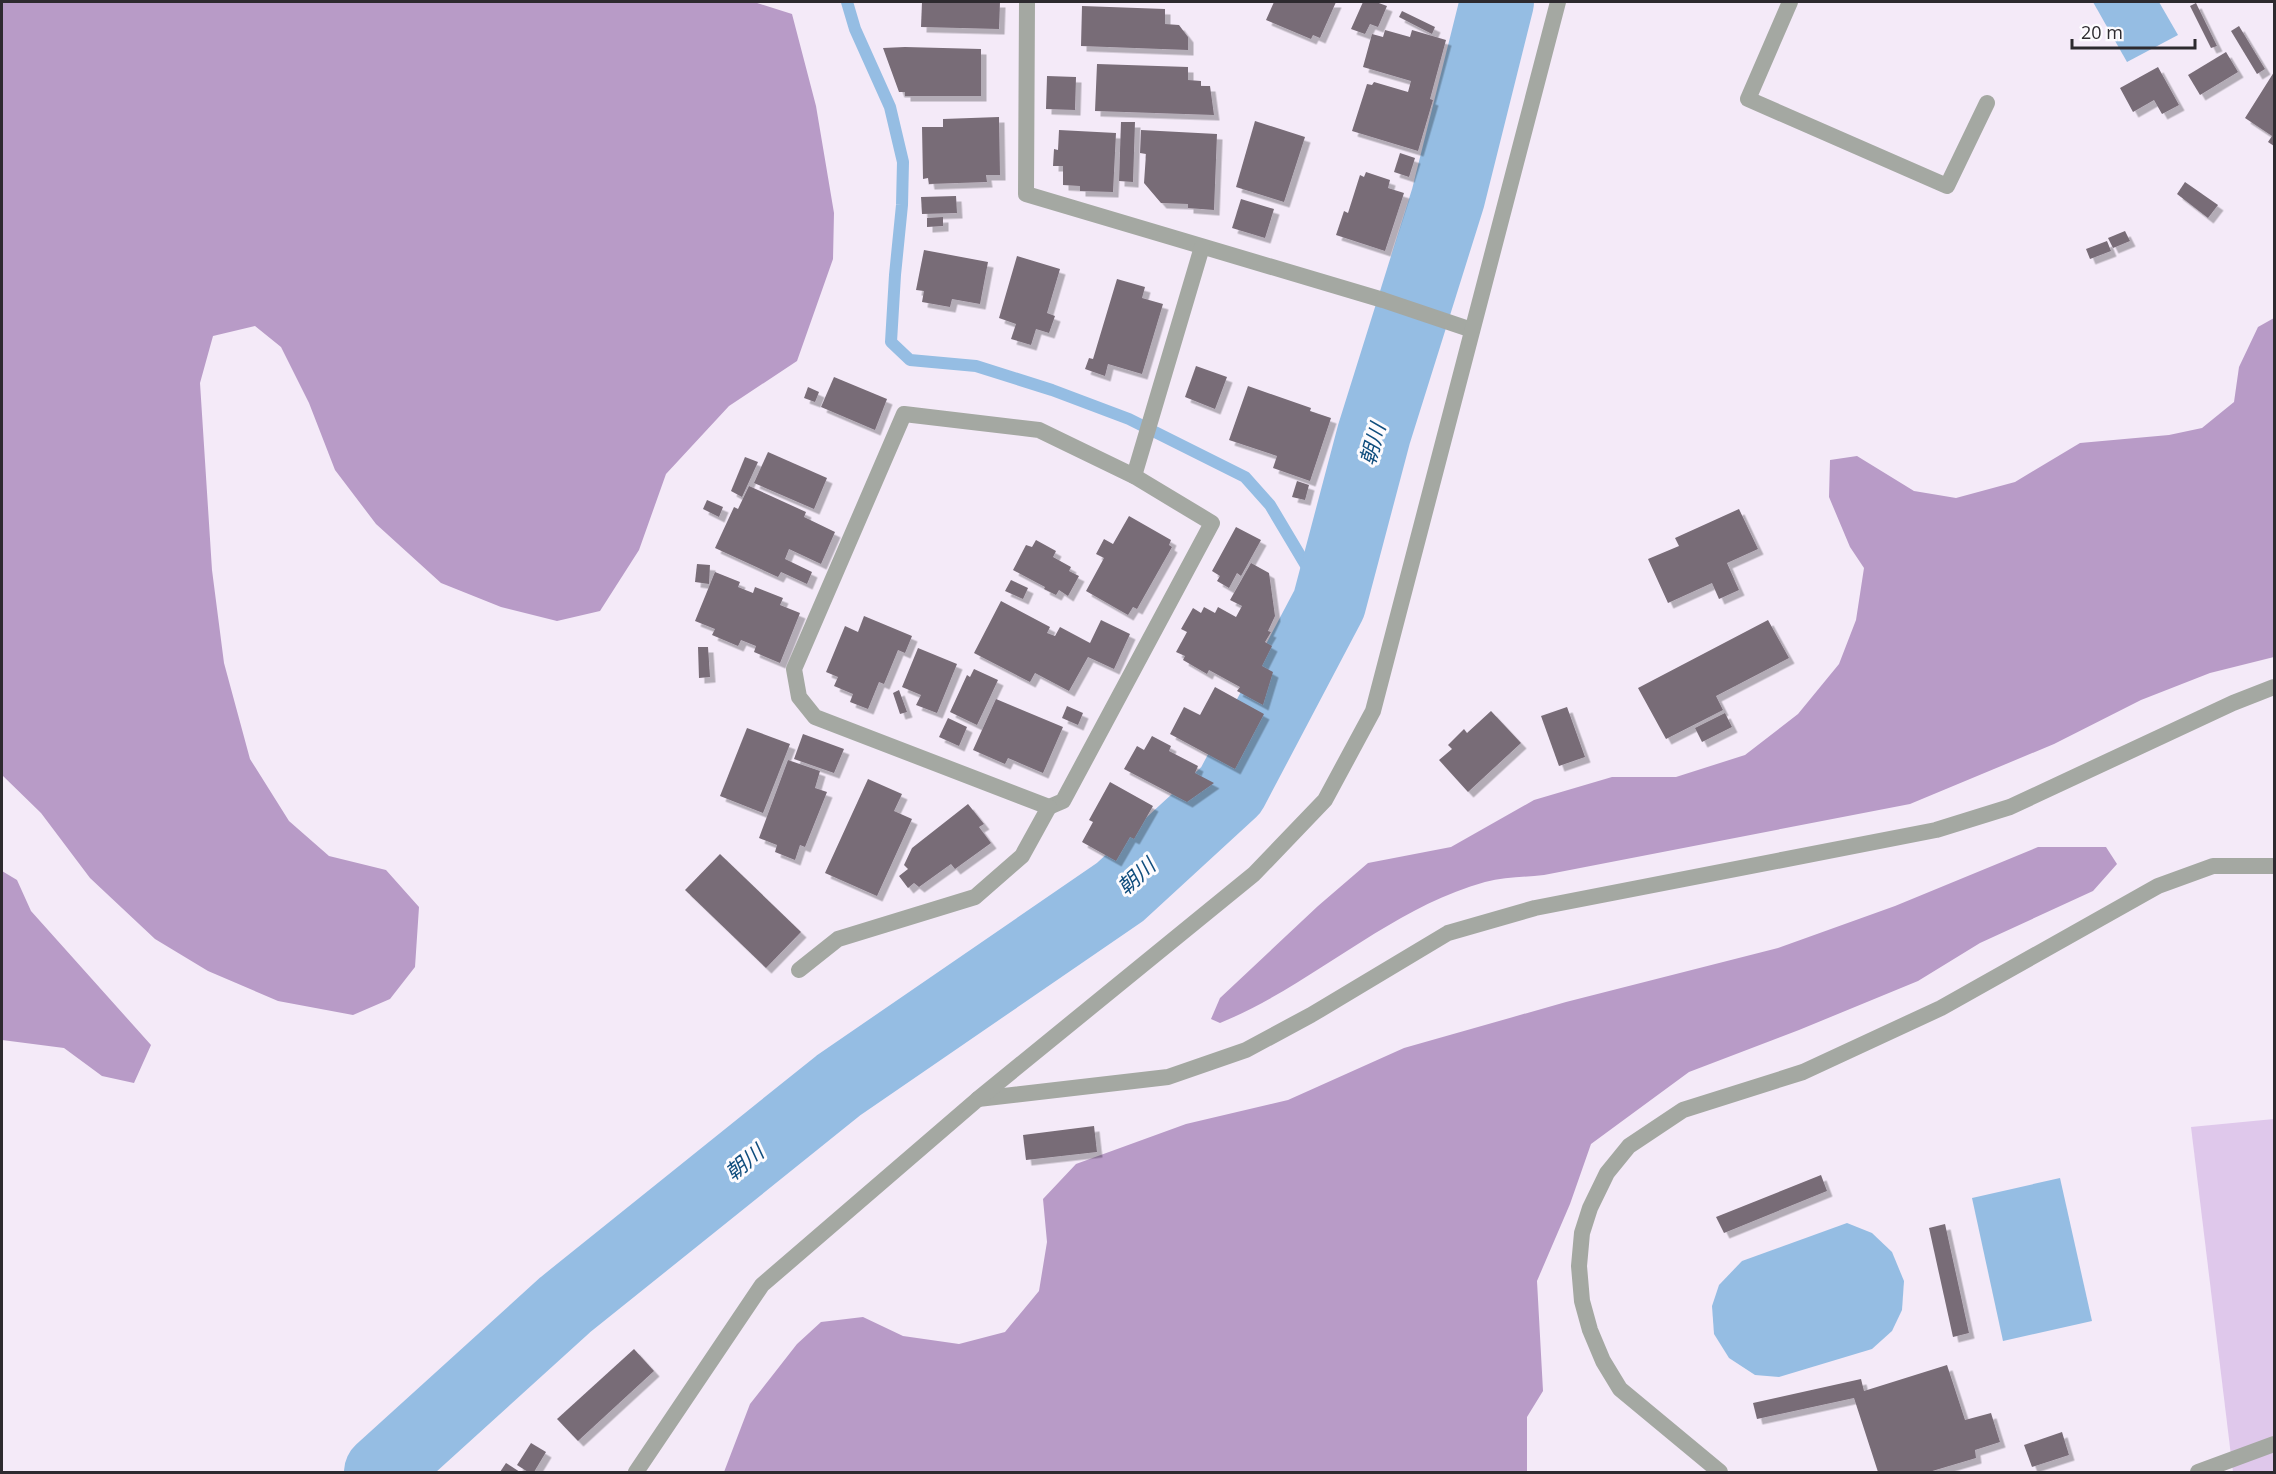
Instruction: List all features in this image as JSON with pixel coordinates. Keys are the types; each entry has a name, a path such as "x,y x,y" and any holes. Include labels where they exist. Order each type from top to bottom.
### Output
{"street":[{"path":"1028,2 1026,194 1383,300 1472,330"},
{"path":"636,1473 762,1285 978,1099 1254,874 1325,800 1373,711 1558,2"},
{"path":"1790,2 1748,99 1947,186 1987,103"},
{"path":"1134,476 1202,247"},
{"path":"799,970 838,939 975,897 1022,856 1049,807 1063,801 1212,523 1134,476 1039,430 903,414 794,669 799,697 815,717 1049,807"},
{"path":"978,1099 1168,1077 1246,1050 1311,1015 1448,933 1535,908 1936,830 2010,807 2233,703 2274,687"},
{"path":"1720,1473 1620,1389 1603,1361 1584,1311 1579,1266 1582,1233 1590,1208 1607,1173 1629,1146 1683,1110 1803,1072 1941,1008 2158,886 2213,866 2274,866"},
{"path":"2198,1473 2274,1444"}],"shaded area":[{"path":"2,2 754,2 792,14 816,106 834,213 833,259 797,361 729,406 666,474 639,550 600,611 557,621 501,607 441,583 376,524 335,470 309,403 281,347 255,326 213,336 200,383 212,570 224,663 250,759 289,821 329,856 386,870 419,907 415,967 390,999 353,1015 278,1001 208,971 155,939 90,878 41,813 2,775"},
{"path":"2274,318 2274,657 2210,673 2141,700 2054,744 1910,804 1544,875 1485,882 1450,894 1416,910 1254,1007 1220,1023 1211,1019 1220,998 1318,906 1368,863 1451,847 1534,800 1612,777 1676,777 1745,755 1798,714 1839,664 1856,620 1864,568 1850,547 1829,497 1830,460 1857,456 1914,491 1956,498 2015,482 2080,443 2169,435 2202,428 2234,402 2239,367 2258,327"},
{"path":"2038,847 2106,847 2117,864 2093,891 1980,943 1918,981 1689,1072 1591,1144 1570,1204 1537,1281 1543,1391 1527,1417 1527,1472 724,1472 750,1404 797,1344 821,1322 863,1317 903,1336 959,1344 1005,1332 1039,1291 1047,1242 1043,1199 1076,1164 1186,1124 1288,1100 1404,1048 1566,1002 1778,948 1895,906"},
{"path":"2,871 17,880 31,911 151,1045 134,1083 102,1076 64,1048 2,1040"},
{"path":"2274,1119 2274,1472 2233,1472 2191,1127"}],"water":[{"path":"2093,2 2159,2 2178,35 2127,62"},
{"path":"2060,1178 2092,1321 2003,1341 1972,1198"},
{"path":"1847,1223 1872,1233 1892,1252 1904,1281 1902,1310 1892,1331 1872,1349 1779,1377 1755,1375 1729,1358 1714,1334 1712,1306 1719,1285 1742,1261"}],"building":[{"path":"922,2 1000,2 999,29 921,27"},
{"path":"1274,2 1336,2 1320,38 1313,35 1311,39 1266,20"},
{"path":"1363,2 1376,2 1387,6 1378,27 1370,24 1365,34 1351,29"},
{"path":"2196,3 2217,46 2211,48 2190,6"},
{"path":"1082,6 1165,9 1165,24 1179,25 1188,37 1188,50 1081,46"},
{"path":"1402,11 1435,27 1432,34 1399,17"},
{"path":"2239,26 2265,69 2257,74 2231,31"},
{"path":"1385,30 1410,37 1412,30 1446,40 1430,99 1433,100 1418,151 1352,131 1367,84 1372,85 1374,82 1408,92 1411,81 1363,67 1372,34 1383,37"},
{"path":"883,48 981,49 981,96 905,96 905,92 899,92"},
{"path":"2226,52 2238,72 2200,95 2188,75"},
{"path":"1097,64 1188,67 1188,80 1201,81 1201,86 1210,86 1214,115 1095,111"},
{"path":"2158,67 2179,105 2162,114 2154,100 2133,112 2120,88"},
{"path":"2274,72 2274,146 2268,142 2272,136 2245,118"},
{"path":"1047,76 1076,77 1075,110 1046,109"},
{"path":"999,117 1000,175 986,175 987,182 929,184 928,178 923,179 922,127 943,127 943,119"},
{"path":"1255,121 1305,137 1284,202 1236,187"},
{"path":"1121,122 1135,122 1133,182 1119,181"},
{"path":"1059,130 1116,133 1113,192 1080,191 1080,186 1063,185 1063,166 1053,166 1054,149 1058,150"},
{"path":"1141,130 1217,134 1214,210 1188,208 1188,204 1161,203 1144,183 1146,154 1140,153"},
{"path":"1400,153 1415,158 1409,177 1394,172"},
{"path":"1366,172 1390,180 1388,188 1404,193 1385,251 1336,235 1344,211 1348,213 1360,175 1364,177"},
{"path":"2185,182 2218,205 2208,218 2177,194"},
{"path":"956,196 957,213 922,214 921,197"},
{"path":"1241,199 1274,209 1265,238 1232,228"},
{"path":"943,217 943,226 927,227 927,218"},
{"path":"2125,231 2130,241 2113,248 2108,238"},
{"path":"2107,241 2111,251 2090,259 2086,249"},
{"path":"924,250 988,262 980,304 952,299 950,307 922,302 924,291 916,290"},
{"path":"1017,256 1060,269 1047,313 1055,316 1049,333 1036,329 1031,345 1011,339 1016,324 999,318"},
{"path":"1117,279 1145,287 1142,298 1163,304 1142,374 1108,364 1105,376 1085,369 1089,358 1093,359"},
{"path":"1196,366 1227,377 1215,409 1185,397"},
{"path":"834,377 887,399 875,430 821,407"},
{"path":"1248,386 1311,408 1310,411 1331,418 1310,481 1273,468 1277,456 1229,440"},
{"path":"808,387 819,392 815,402 804,398"},
{"path":"768,452 827,478 814,509 754,483"},
{"path":"745,457 758,462 742,497 731,491"},
{"path":"1297,481 1309,485 1305,500 1292,497"},
{"path":"749,486 806,512 804,517 835,532 821,564 789,549 785,559 812,572 807,584 781,572 778,577 715,548 734,507 738,509"},
{"path":"707,500 723,507 719,517 703,509"},
{"path":"1739,509 1758,549 1727,563 1739,590 1719,599 1712,583 1668,603 1648,559 1679,546 1675,538"},
{"path":"1129,516 1171,540 1169,545 1172,547 1137,609 1133,607 1128,615 1086,591 1104,558 1096,554 1104,539 1113,544"},
{"path":"1236,527 1261,540 1241,576 1237,573 1229,588 1217,581 1220,576 1212,571"},
{"path":"1036,540 1056,551 1053,557 1071,567 1069,571 1079,576 1068,596 1059,590 1056,595 1013,570 1026,545 1032,547"},
{"path":"1251,563 1269,573 1275,616 1268,631 1271,632 1265,642 1272,646 1262,666 1273,672 1263,705 1237,691 1240,687 1209,670 1207,674 1183,660 1185,656 1176,652 1187,632 1181,629 1193,608 1201,613 1204,607 1215,613 1218,607 1236,617 1242,606 1230,600"},
{"path":"697,564 710,565 709,584 695,582"},
{"path":"715,572 740,582 738,587 753,593 755,587 783,598 780,605 800,613 780,663 754,652 756,646 741,640 738,646 712,635 715,629 695,621"},
{"path":"1011,580 1028,588 1023,599 1005,591"},
{"path":"1001,601 1050,627 1047,633 1055,636 1060,627 1090,643 1101,620 1130,634 1114,669 1088,657 1069,691 1035,673 1030,682 974,653"},
{"path":"864,616 912,636 905,653 898,650 884,684 879,682 868,709 850,702 853,694 834,686 838,677 826,672 845,626 858,632"},
{"path":"1768,620 1789,658 1716,696 1723,710 1666,739 1638,688"},
{"path":"698,647 708,647 710,677 699,678"},
{"path":"918,648 957,664 937,713 916,705 921,695 902,687"},
{"path":"974,669 998,680 977,725 950,712 967,675 970,677"},
{"path":"1215,687 1264,714 1235,769 1170,734 1184,707 1200,715"},
{"path":"899,690 907,712 900,714 893,693"},
{"path":"996,699 1063,727 1043,773 1008,758 1005,764 973,750"},
{"path":"1067,706 1083,713 1078,725 1062,718"},
{"path":"1567,707 1585,757 1559,766 1541,716"},
{"path":"1491,711 1521,743 1468,792 1439,760 1452,749 1448,745 1464,729 1467,733"},
{"path":"1725,713 1732,727 1702,742 1695,728"},
{"path":"948,718 967,727 959,746 939,737"},
{"path":"747,728 790,744 763,813 720,796"},
{"path":"803,734 844,749 834,773 794,759"},
{"path":"1152,736 1171,746 1169,751 1198,766 1195,773 1214,783 1187,802 1124,769 1137,746 1144,750"},
{"path":"788,760 820,771 815,788 827,792 805,847 800,845 795,860 775,852 777,845 759,838"},
{"path":"868,779 902,794 894,811 912,819 877,896 825,873"},
{"path":"1110,782 1153,806 1134,839 1130,837 1116,861 1082,842 1093,822 1089,820"},
{"path":"968,804 984,824 979,827 991,843 955,869 951,864 919,887 914,883 908,888 899,876 908,869 904,865 912,848"},
{"path":"720,854 801,932 766,968 685,890"},
{"path":"1094,1126 1097,1152 1026,1160 1023,1135"},
{"path":"1821,1175 1827,1191 1724,1233 1716,1217"},
{"path":"1945,1224 1969,1333 1953,1337 1929,1228"},
{"path":"634,1349 654,1371 578,1441 557,1419"},
{"path":"1947,1365 1965,1420 1991,1413 2000,1442 1975,1450 1976,1458 1929,1472 1878,1472 1854,1398 1757,1419 1753,1403 1861,1379 1864,1391"},
{"path":"2062,1432 2069,1455 2032,1467 2024,1445"},
{"path":"531,1443 546,1452 534,1472 528,1472 517,1465"},
{"path":"506,1463 520,1472 500,1472"}],"waterway":[{"path":"847,2 855,29 890,107 903,162 902,205 891,342 910,360 976,366 1052,390 1129,419 1245,477 1270,505 1329,604"},
{"name":"朝川","path":"381,1472 565,1305 839,1085 1120,892 1231,790 1329,604 1374,434 1448,198 1497,2"}]}
